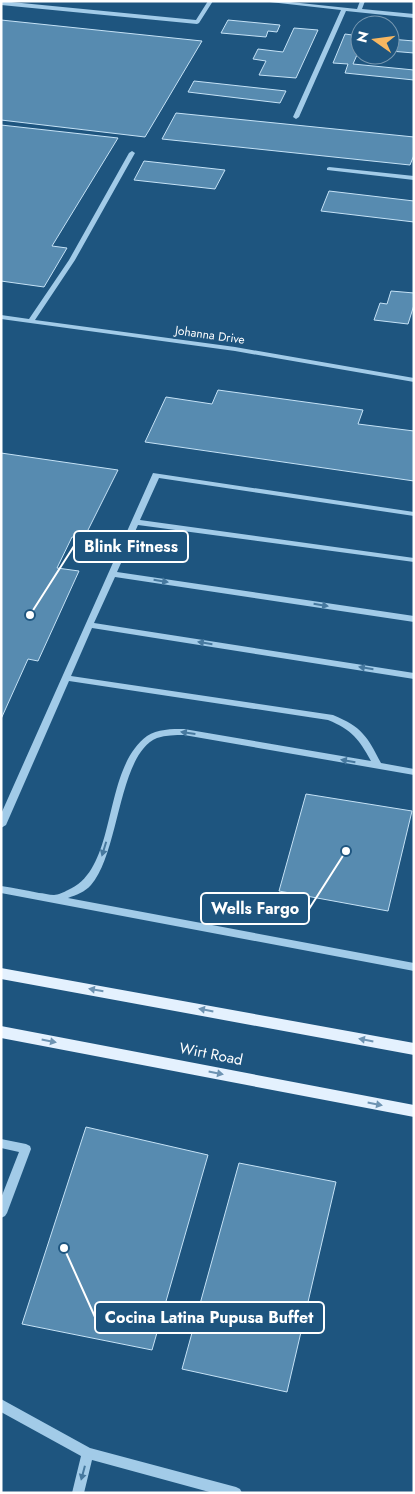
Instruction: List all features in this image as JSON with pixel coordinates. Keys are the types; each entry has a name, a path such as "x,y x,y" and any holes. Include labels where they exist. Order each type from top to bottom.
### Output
{"main road":[{"path":"1,973 414,1049"},
{"name":"Wirt Road","path":"1,1032 414,1112"}],"street":[{"path":"1,2 197,22 211,1"},
{"path":"263,1 414,16"},
{"path":"359,10 363,1"},
{"path":"296,117 344,9"},
{"path":"31,321 72,260 132,153"},
{"path":"329,169 414,178"},
{"name":"Johanna Drive","path":"1,317 235,349 414,380"},
{"path":"1,824 3,815 156,475 414,514"},
{"path":"136,522 414,560"},
{"path":"90,624 414,676"},
{"path":"66,678 330,717 351,725 363,738 378,766"},
{"path":"56,899 80,889 89,881 101,860 128,770 138,749 151,737 184,732 414,772"},
{"path":"1,889 414,967"},
{"path":"1,1143 26,1149 1,1213"},
{"path":"1,1405 88,1453 236,1493"},
{"path":"78,1493 88,1453"}],"lane":[{"path":"112,574 414,619"}],"building":[{"path":"1,20 202,41 145,137 1,120"},
{"path":"228,20 280,25 277,32 268,31 266,37 221,33"},
{"path":"294,28 318,30 296,78 259,75 266,61 253,59 258,49 283,52"},
{"path":"345,34 350,35 350,65 414,70 414,80 345,73 348,64 333,63"},
{"path":"400,40 414,41 414,53 400,52"},
{"path":"194,81 286,91 280,103 188,92"},
{"path":"176,113 414,137 414,155 410,165 162,139"},
{"path":"1,125 118,138 52,246 67,248 44,287 1,281"},
{"path":"144,161 225,170 215,189 134,180"},
{"path":"329,191 414,201 414,222 321,211"},
{"path":"391,291 414,293 414,305 408,324 374,320 380,303 387,304"},
{"path":"218,390 363,410 358,424 414,431 414,481 145,442 166,397 212,404"},
{"path":"1,453 118,470 84,538 72,537 57,568 79,571 38,661 28,659 1,719"},
{"path":"306,794 412,811 388,911 279,891"},
{"path":"86,1127 208,1155 152,1350 22,1324"},
{"path":"239,1163 336,1182 287,1392 182,1369"}],"place":[{"name":"Blink Fitness","path":"30,615"},
{"name":"Wells Fargo","path":"346,851"},
{"name":"Cocina Latina Pupusa Buffet","path":"64,1248"}]}
